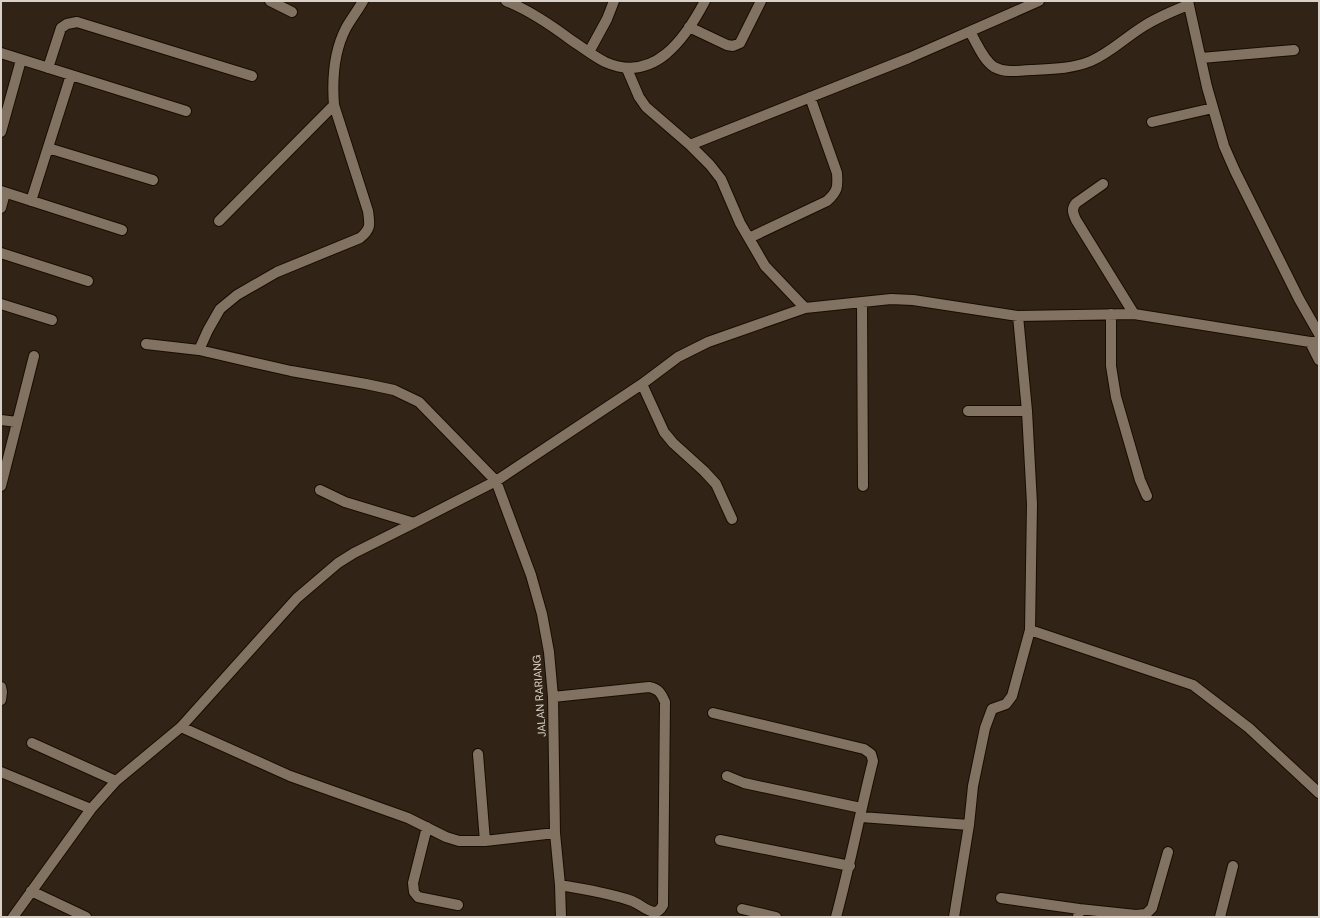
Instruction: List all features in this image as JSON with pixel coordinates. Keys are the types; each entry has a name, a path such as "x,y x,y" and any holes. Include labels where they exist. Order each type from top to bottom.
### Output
{"street":[{"path":"270,1 292,12"},
{"path":"199,350 220,309 237,295 276,272 360,238 367,233 370,227 368,211 334,105 333,93 338,47 346,28 363,1"},
{"path":"506,1 541,19 604,62 627,68 640,67 663,57 676,44 689,27 705,1"},
{"path":"589,52 607,19 614,1"},
{"path":"689,27 727,45 733,46 740,44 761,1"},
{"path":"690,145 909,58 1039,1"},
{"path":"970,32 987,60 1002,70 1011,71 1068,68 1090,62 1111,50 1143,26 1188,3 1207,87 1224,146 1299,299 1319,334"},
{"path":"48,68 61,28 67,24 77,22 252,76"},
{"path":"1201,58 1294,50"},
{"path":"1,53 186,111"},
{"path":"2,127 21,60"},
{"path":"627,68 639,97 646,107 690,145 710,165 721,179 728,197 765,266 804,308"},
{"path":"31,201 71,75"},
{"path":"749,238 828,201 834,194 838,185 837,173 810,97"},
{"path":"219,221 334,105"},
{"path":"1152,122 1214,108"},
{"path":"48,148 153,180"},
{"path":"1103,184 1076,203 1073,207 1073,211 1076,220 1134,314"},
{"path":"1,208 3,192 122,230"},
{"path":"1,253 88,281"},
{"path":"13,917 30,891 91,809 116,781 181,727 297,598 338,563 354,553 496,481 642,384 678,357 708,342 804,308 891,299 913,300 1018,316 1134,314 1314,342 1319,360"},
{"path":"862,302 864,486"},
{"path":"1,304 52,320"},
{"path":"1111,314 1111,366 1116,397 1140,480 1148,496"},
{"path":"954,917 970,825 973,786 985,728 992,709 1006,704 1012,696 1030,630 1032,504 1027,411 1018,316"},
{"path":"146,344 199,350 291,371 394,390 419,402 496,481"},
{"path":"1,486 34,356"},
{"path":"642,384 664,432 673,443 704,470 716,484 732,519"},
{"path":"968,411 1027,411"},
{"path":"1,420 17,422"},
{"name":"JALAN RARIANG","path":"496,481 531,575 542,614 549,652 553,697 555,833 560,885 561,917"},
{"path":"320,490 345,502 414,523"},
{"path":"1030,630 1193,685 1249,728 1319,793"},
{"path":"1,687 1,700"},
{"path":"553,697 649,687 657,689 661,693 665,702 663,905 661,910 657,912 650,911 632,901 560,885"},
{"path":"713,714 864,749 871,754 873,761 850,866 836,917"},
{"path":"181,727 290,776 408,818 446,837 459,841 484,841 555,833"},
{"path":"32,743 116,781"},
{"path":"478,754 484,841"},
{"path":"1,772 91,809"},
{"path":"727,776 744,783 861,812 970,825"},
{"path":"427,827 413,883 414,892 418,897 458,905"},
{"path":"720,840 850,866"},
{"path":"1001,898 1078,913 1146,914 1152,908 1168,852"},
{"path":"1220,917 1233,866"},
{"path":"30,891 86,917"},
{"path":"742,909 776,917"}]}
